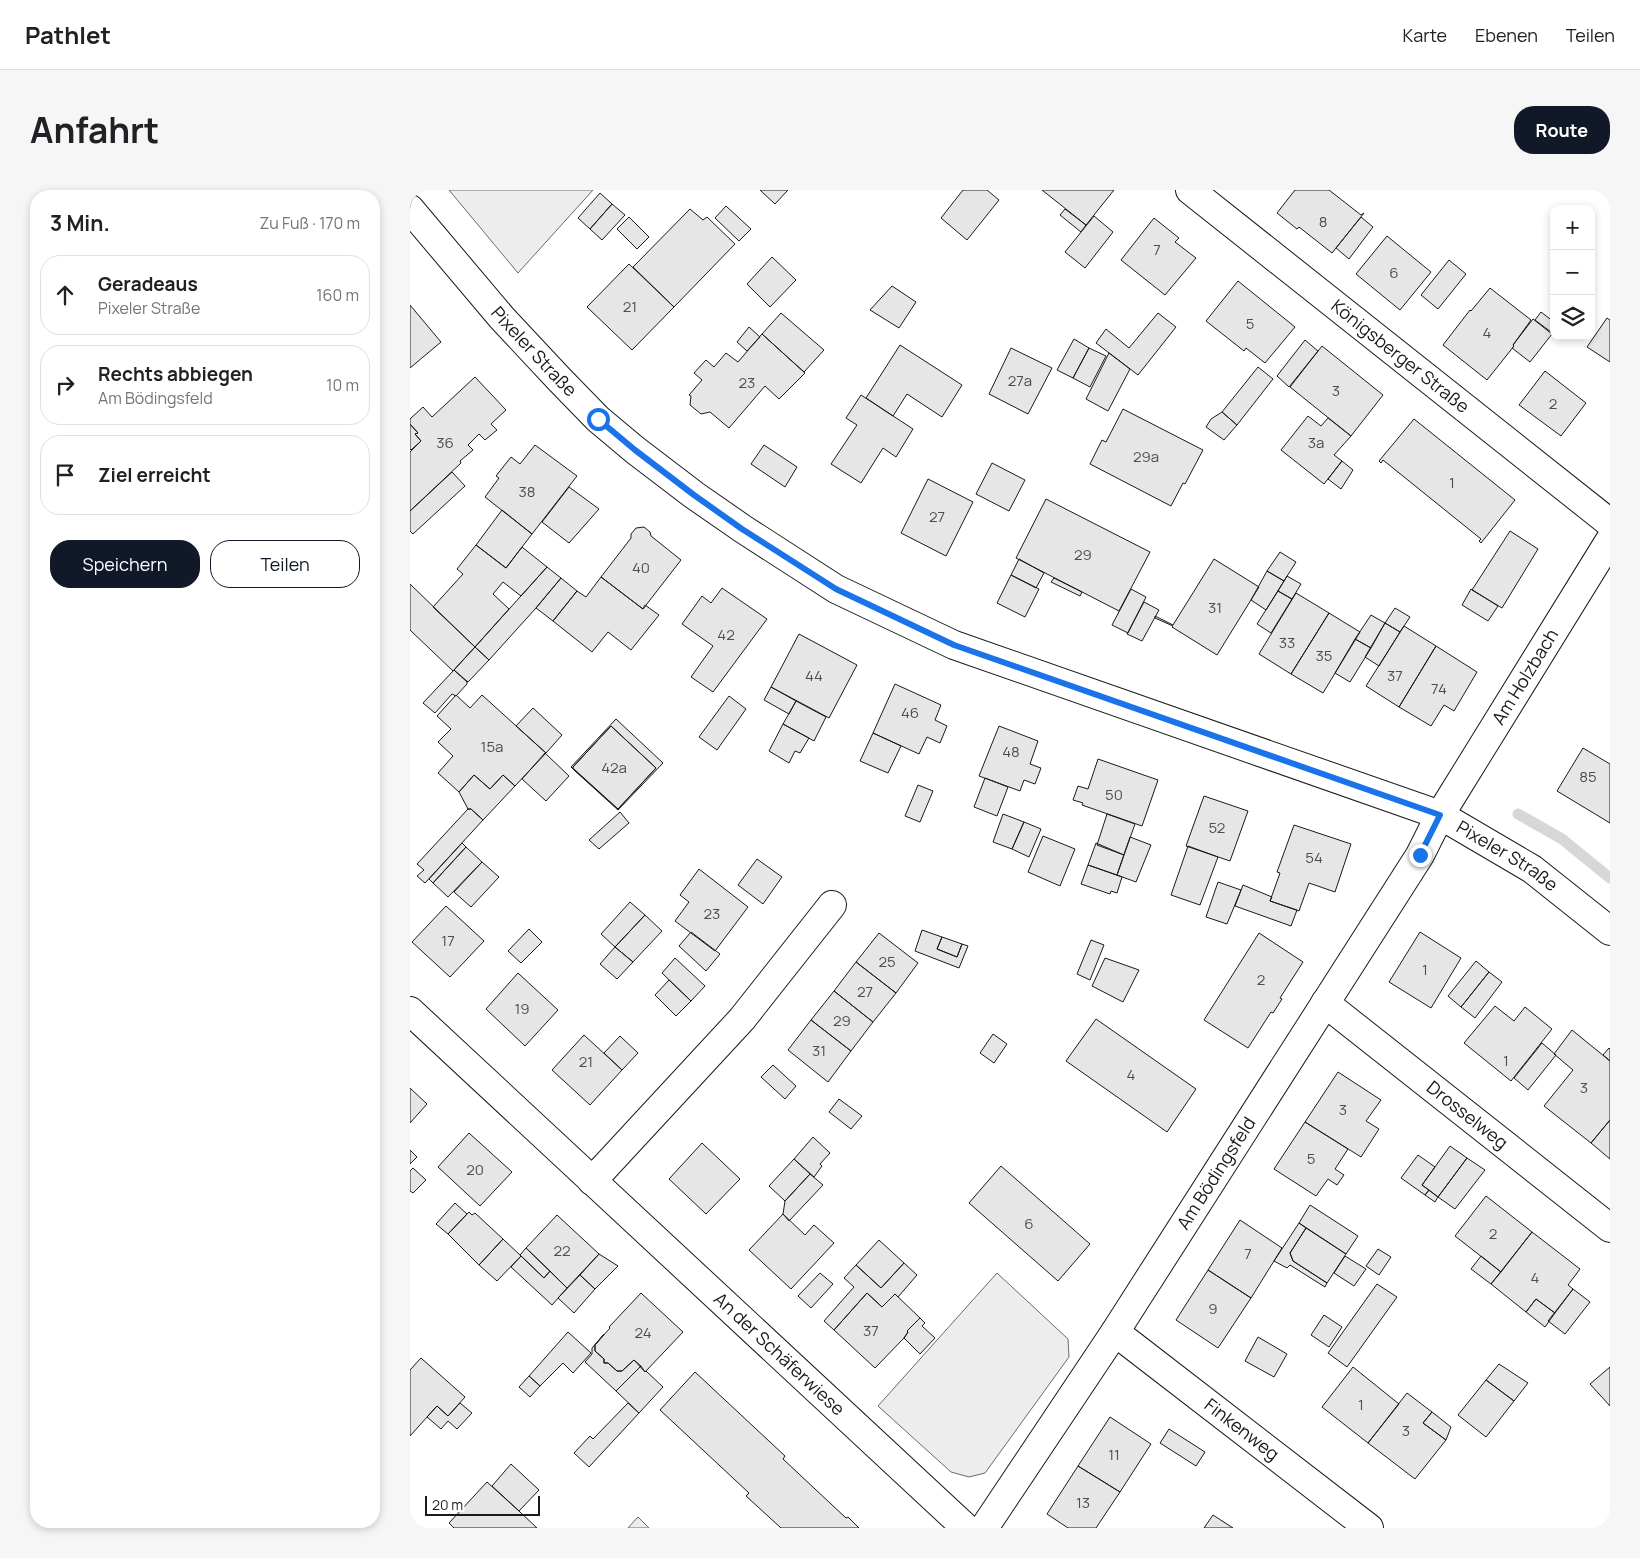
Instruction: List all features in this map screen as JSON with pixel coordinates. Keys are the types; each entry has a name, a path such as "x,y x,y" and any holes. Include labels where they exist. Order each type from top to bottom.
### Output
{"street":[{"name":"Königsberger Straße","path":"1190,190 1610,523"},
{"name":"Pixeler Straße","path":"410,209 502,318 598,419 694,495 742,529 836,589 954,645 1440,815 1532,869 1610,931"},
{"name":"Am Holzbach","path":"1440,815 1610,540"},
{"name":"Am Bödingsfeld","path":"984,1528 1115,1332 1420,855 1440,815"},
{"path":"592,1181 742,1019 832,905"},
{"name":"Drosselweg","path":"1325,1003 1610,1228"},
{"name":"An der Schäferwiese","path":"410,1011 966,1528"},
{"name":"Finkenweg","path":"1115,1332 1369,1528"}],"shaded area":[{"path":"449,190 593,190 518,273"},
{"path":"997,1273 1068,1339 1069,1357 985,1473 969,1477 951,1472 878,1406"},
{"path":"638,1517 649,1528 628,1528"}],"building":[{"path":"760,190 788,190 775,204"},
{"path":"963,190 987,190 999,200 967,240 941,218"},
{"path":"1042,190 1114,190 1086,225"},
{"path":"1295,190 1329,190 1361,215 1364,213 1332,253 1299,227 1297,229 1277,213"},
{"path":"600,193 612,204 590,229 578,218"},
{"path":"612,204 625,215 602,240 590,229"},
{"path":"726,206 751,229 739,241 715,218"},
{"path":"690,209 703,220 707,217 735,244 674,307 633,267"},
{"path":"1065,209 1086,225 1081,232 1060,215"},
{"path":"1094,216 1113,232 1085,268 1065,252"},
{"path":"629,217 649,237 637,249 617,229"},
{"path":"1361,217 1373,227 1349,259 1336,248"},
{"path":"1154,218 1179,238 1175,242 1196,258 1165,295 1121,260"},
{"path":"1387,236 1431,272 1400,310 1356,274"},
{"path":"772,257 796,280 770,307 747,284"},
{"path":"1449,260 1466,274 1438,309 1421,295"},
{"path":"629,264 674,307 632,350 587,307"},
{"path":"1238,281 1295,327 1265,363 1246,348 1244,351 1206,321"},
{"path":"892,286 916,302 899,328 870,310"},
{"path":"1490,288 1531,320 1514,346 1487,380 1443,345"},
{"path":"410,305 441,342 410,368"},
{"path":"1541,312 1550,319 1550,331 1535,320"},
{"path":"781,313 824,350 804,372 762,334"},
{"path":"1158,313 1176,327 1138,375 1096,343 1106,329 1129,348"},
{"path":"1607,318 1610,320 1610,362 1587,347 1592,340 1595,340 1595,335"},
{"path":"1533,319 1550,332 1550,337 1530,362 1512,348"},
{"path":"749,327 760,337 747,351 737,342"},
{"path":"762,334 805,373 779,399 765,386 729,428 710,412 701,414 690,405 691,396 689,395 702,380 694,373 706,360 714,367 726,353 738,362"},
{"path":"1074,339 1089,348 1073,378 1057,370"},
{"path":"1305,340 1318,351 1289,387 1277,376"},
{"path":"900,345 962,385 942,417 907,394 893,416 866,398"},
{"path":"1322,346 1383,395 1351,436 1290,387"},
{"path":"1011,348 1052,368 1028,414 989,394"},
{"path":"1089,348 1106,356 1090,387 1073,378"},
{"path":"1109,353 1130,369 1108,411 1086,399"},
{"path":"1258,367 1273,379 1237,425 1222,412"},
{"path":"1545,371 1586,403 1561,436 1519,405"},
{"path":"475,377 506,410 491,424 497,430 485,440 479,434 468,445 473,450 410,511 410,452 421,441 415,434 418,433 410,424 410,419 423,407 432,417"},
{"path":"861,395 913,429 896,457 883,448 861,483 831,464 857,425 846,418"},
{"path":"1123,409 1203,450 1171,506 1090,464 1102,440 1106,442"},
{"path":"1222,412 1237,425 1224,440 1206,427 1211,419"},
{"path":"1308,416 1321,426 1328,418 1351,436 1334,455 1342,461 1324,484 1281,450"},
{"path":"1414,419 1515,500 1481,543 1479,541 1481,539 1383,460 1381,463 1379,461"},
{"path":"410,424 418,433 415,434 421,441 411,450 410,449"},
{"path":"535,445 577,476 532,534 485,497 499,478 496,476 511,457 520,464"},
{"path":"764,445 797,467 785,487 751,464"},
{"path":"1342,461 1353,470 1341,489 1328,479"},
{"path":"992,463 1025,480 1009,511 976,494"},
{"path":"452,472 465,486 413,534 410,531 410,511"},
{"path":"928,479 973,502 946,556 901,533"},
{"path":"569,487 599,509 569,543 542,522"},
{"path":"1046,499 1150,552 1119,611 1016,558"},
{"path":"502,510 532,534 506,568 476,545"},
{"path":"644,527 650,532 651,536 681,560 643,609 601,577 631,538 631,534 636,528"},
{"path":"1510,531 1538,549 1502,608 1472,590"},
{"path":"476,545 506,568 522,547 547,567 521,596 503,582 493,594 509,609 475,647 433,607 463,574 457,569"},
{"path":"1280,552 1296,562 1284,581 1267,571"},
{"path":"1019,559 1044,573 1036,588 1011,575"},
{"path":"1214,559 1259,587 1217,655 1173,626 1155,618 1155,616 1173,625"},
{"path":"547,567 561,578 489,660 475,647"},
{"path":"1267,571 1284,581 1266,610 1251,600"},
{"path":"1011,575 1039,589 1025,617 997,603"},
{"path":"1287,576 1301,584 1292,599 1278,591"},
{"path":"601,577 643,609 645,605 659,615 631,650 608,632 592,652 553,621 577,591 586,597"},
{"path":"561,578 577,591 553,621 536,608"},
{"path":"1054,578 1082,592 1080,596 1051,582"},
{"path":"410,584 475,647 453,671 410,630"},
{"path":"722,588 767,619 713,692 691,677 713,646 682,624 702,596 711,603"},
{"path":"1131,589 1146,597 1128,633 1112,625"},
{"path":"1471,589 1498,606 1488,621 1462,605"},
{"path":"1278,591 1292,599 1271,633 1257,624"},
{"path":"1296,593 1329,613 1291,674 1259,654"},
{"path":"1144,602 1159,610 1142,641 1127,634"},
{"path":"1395,608 1410,617 1400,632 1385,623"},
{"path":"1329,613 1360,632 1323,693 1291,674"},
{"path":"1371,615 1385,623 1371,648 1355,639"},
{"path":"1385,623 1400,632 1379,666 1365,657"},
{"path":"1404,626 1436,646 1399,707 1366,686"},
{"path":"799,634 857,665 829,718 771,687"},
{"path":"1355,639 1371,648 1350,682 1335,673"},
{"path":"1436,646 1477,672 1454,711 1444,705 1431,726 1399,707"},
{"path":"475,647 489,660 468,682 454,670"},
{"path":"454,670 467,684 456,696 452,694 435,713 423,703"},
{"path":"895,684 941,705 935,720 947,726 940,743 927,737 919,754 873,733"},
{"path":"771,687 796,701 789,714 764,700"},
{"path":"456,695 470,708 482,695 546,753 515,786 503,775 490,789 474,775 459,792 438,773 453,756 438,742 451,729 437,716"},
{"path":"729,696 746,709 717,750 699,737"},
{"path":"796,701 826,717 814,741 783,724"},
{"path":"533,708 562,735 546,753 516,726"},
{"path":"616,719 663,763 618,810 574,769 618,809 656,768 611,726 573,769 571,767"},
{"path":"783,724 809,738 800,753 795,751 789,763 769,751"},
{"path":"611,726 656,768 618,809 573,769"},
{"path":"999,726 1038,741 1030,764 1041,768 1035,784 1024,780 1020,791 979,776"},
{"path":"873,733 901,746 888,773 860,761"},
{"path":"1583,748 1610,764 1610,823 1557,791"},
{"path":"545,753 569,776 546,801 522,779"},
{"path":"1098,759 1158,780 1142,826 1082,805 1083,803 1073,800 1078,786 1088,789"},
{"path":"474,775 490,789 503,775 515,786 483,820 471,809 468,809 459,792"},
{"path":"985,778 1008,787 997,816 974,807"},
{"path":"918,785 933,791 920,822 905,816"},
{"path":"1204,796 1248,811 1230,861 1186,846"},
{"path":"468,809 471,809 483,820 425,883 417,876 424,870 417,864"},
{"path":"620,812 629,823 599,849 589,840"},
{"path":"1003,814 1024,822 1012,849 993,842"},
{"path":"1107,814 1135,824 1124,855 1097,845"},
{"path":"1024,822 1041,829 1029,857 1012,849"},
{"path":"1294,825 1351,844 1335,892 1309,883 1299,911 1270,901 1280,873 1277,872"},
{"path":"1043,836 1075,849 1060,886 1028,872"},
{"path":"1130,837 1151,845 1136,882 1117,875"},
{"path":"462,843 466,847 433,883 429,879"},
{"path":"1096,843 1124,855 1117,875 1088,865"},
{"path":"1188,846 1218,857 1200,905 1171,895"},
{"path":"466,847 482,862 448,897 433,883"},
{"path":"757,859 782,877 763,904 738,885"},
{"path":"482,862 499,877 471,907 454,892"},
{"path":"1088,865 1122,877 1117,893 1111,891 1110,894 1081,884"},
{"path":"699,869 748,907 715,951 675,921 689,902 680,895"},
{"path":"1218,882 1241,890 1227,924 1206,917"},
{"path":"1243,885 1272,897 1270,901 1297,910 1291,926 1235,906"},
{"path":"630,902 645,915 615,947 601,934"},
{"path":"446,906 484,941 450,977 412,942"},
{"path":"645,915 662,931 633,962 615,947"},
{"path":"529,929 542,942 521,963 508,951"},
{"path":"922,930 942,937 937,949 957,957 962,944 968,946 959,968 915,951"},
{"path":"691,932 720,954 706,971 679,946"},
{"path":"1420,932 1461,958 1431,1008 1389,982"},
{"path":"879,933 918,963 896,993 856,962"},
{"path":"1259,933 1303,962 1280,998 1282,999 1273,1013 1271,1012 1248,1048 1204,1020"},
{"path":"942,937 962,944 957,957 937,949"},
{"path":"1091,940 1104,945 1090,980 1077,974"},
{"path":"615,947 633,962 617,979 600,964"},
{"path":"675,958 705,986 691,1001 662,973"},
{"path":"1105,958 1139,970 1123,1002 1092,986"},
{"path":"1476,961 1489,972 1461,1007 1448,996"},
{"path":"856,962 896,993 873,1022 834,991"},
{"path":"1489,972 1502,982 1475,1018 1461,1007"},
{"path":"518,973 558,1010 525,1046 486,1009"},
{"path":"669,980 691,1001 676,1016 655,995"},
{"path":"834,991 873,1022 851,1051 811,1020"},
{"path":"1495,1006 1514,1021 1525,1007 1552,1029 1511,1081 1464,1043"},
{"path":"1096,1019 1196,1089 1167,1132 1066,1061"},
{"path":"811,1020 851,1051 828,1082 788,1050"},
{"path":"1572,1030 1610,1061 1610,1120 1591,1143 1544,1106 1573,1070 1554,1054"},
{"path":"993,1034 1007,1044 994,1063 980,1053"},
{"path":"584,1035 622,1070 590,1105 552,1070"},
{"path":"620,1036 638,1053 622,1070 604,1053"},
{"path":"1542,1043 1556,1055 1528,1090 1514,1078"},
{"path":"1610,1049 1610,1061 1603,1055"},
{"path":"773,1065 796,1086 785,1099 761,1077"},
{"path":"1338,1072 1381,1100 1366,1121 1379,1129 1361,1157 1305,1122"},
{"path":"410,1088 427,1104 410,1123"},
{"path":"839,1099 862,1116 851,1129 829,1112"},
{"path":"1610,1120 1610,1159 1591,1143"},
{"path":"1305,1122 1348,1149 1335,1169 1344,1175 1337,1185 1328,1179 1316,1196 1274,1169"},
{"path":"469,1133 512,1172 480,1206 438,1167"},
{"path":"813,1137 830,1153 820,1164 822,1166 814,1177 794,1159"},
{"path":"702,1143 740,1179 706,1214 669,1179"},
{"path":"1450,1146 1467,1158 1438,1197 1422,1185"},
{"path":"410,1150 417,1157 410,1164"},
{"path":"1418,1155 1435,1167 1422,1185 1429,1190 1425,1195 1401,1178"},
{"path":"1467,1158 1485,1170 1455,1209 1438,1197"},
{"path":"794,1159 810,1174 785,1201 769,1186"},
{"path":"1001,1166 1090,1244 1058,1281 969,1203"},
{"path":"413,1168 426,1180 413,1193 410,1191 410,1171"},
{"path":"810,1174 823,1185 789,1221 783,1214 785,1201"},
{"path":"1429,1190 1438,1197 1435,1202 1425,1195"},
{"path":"1486,1196 1532,1232 1501,1272 1455,1236"},
{"path":"455,1203 467,1214 448,1234 436,1224"},
{"path":"1310,1205 1358,1236 1346,1254 1299,1223"},
{"path":"469,1212 472,1215 475,1213 503,1239 479,1265 448,1234"},
{"path":"783,1214 805,1235 814,1225 834,1243 791,1289 749,1250"},
{"path":"557,1215 599,1254 567,1288 526,1248"},
{"path":"1240,1220 1282,1248 1251,1298 1208,1270"},
{"path":"1299,1223 1306,1228 1290,1253 1293,1261 1327,1283 1325,1287 1290,1265 1287,1268 1274,1261"},
{"path":"1306,1228 1346,1254 1327,1283 1293,1261 1290,1253"},
{"path":"1532,1232 1580,1269 1568,1285 1573,1289 1555,1313 1536,1299 1526,1312 1491,1284"},
{"path":"503,1239 521,1256 497,1281 479,1265"},
{"path":"879,1240 904,1263 881,1288 856,1265"},
{"path":"526,1248 550,1271 544,1278 520,1255"},
{"path":"1378,1249 1391,1257 1379,1275 1366,1266"},
{"path":"599,1254 618,1266 595,1289 580,1275"},
{"path":"521,1256 544,1278 550,1271 567,1288 552,1305 511,1267"},
{"path":"1345,1256 1366,1269 1354,1286 1334,1273"},
{"path":"1481,1256 1501,1272 1491,1284 1471,1269"},
{"path":"904,1263 917,1275 898,1297 895,1294 882,1307 867,1293 834,1330 824,1321 854,1287 844,1278 856,1265 881,1288"},
{"path":"1208,1270 1251,1298 1218,1348 1176,1320"},
{"path":"820,1273 833,1284 811,1308 798,1296"},
{"path":"580,1275 595,1289 574,1313 558,1298"},
{"path":"1377,1284 1397,1297 1347,1367 1328,1353"},
{"path":"1573,1289 1590,1302 1565,1334 1548,1321"},
{"path":"641,1293 683,1332 645,1372 634,1360 622,1371 617,1371 608,1363 604,1363 604,1359 595,1351 595,1345"},
{"path":"867,1293 882,1307 895,1294 920,1318 875,1368 834,1330"},
{"path":"1536,1299 1555,1313 1545,1327 1526,1312"},
{"path":"1324,1315 1342,1327 1329,1347 1311,1335"},
{"path":"920,1318 925,1323 922,1326 935,1338 920,1354 904,1338 907,1331"},
{"path":"568,1332 591,1353 573,1373 563,1363 540,1386 529,1376"},
{"path":"604,1334 595,1345 595,1351 604,1359 604,1363 608,1363 617,1371 622,1371 634,1360 641,1366 616,1391 585,1362 592,1354 592,1348"},
{"path":"1258,1337 1287,1354 1274,1377 1245,1361"},
{"path":"421,1358 465,1397 448,1416 437,1406 410,1436 410,1370"},
{"path":"1499,1364 1528,1383 1514,1401 1486,1380"},
{"path":"641,1366 645,1372 663,1387 639,1413 616,1391"},
{"path":"1353,1367 1399,1404 1368,1443 1322,1407"},
{"path":"1610,1367 1610,1406 1590,1384"},
{"path":"695,1372 785,1456 783,1459 859,1528 781,1528 746,1496 749,1493 660,1410"},
{"path":"529,1376 540,1386 530,1397 519,1387"},
{"path":"1486,1380 1514,1401 1486,1437 1458,1415"},
{"path":"1407,1393 1432,1412 1423,1423 1446,1440 1415,1479 1368,1443"},
{"path":"460,1403 472,1413 457,1429 448,1421 441,1429 427,1417 437,1406 448,1416"},
{"path":"628,1403 639,1413 589,1467 574,1453 590,1436 593,1439"},
{"path":"1432,1412 1451,1427 1446,1440 1423,1423"},
{"path":"1110,1417 1151,1444 1120,1492 1078,1466"},
{"path":"1169,1429 1205,1452 1196,1466 1160,1443"},
{"path":"511,1464 539,1490 519,1511 492,1486"},
{"path":"1078,1466 1120,1492 1096,1528 1068,1528 1047,1514"},
{"path":"487,1482 537,1528 454,1528 449,1523"},
{"path":"1213,1515 1233,1528 1204,1528"}],"waterway":[{"path":"1518,814 1562,839 1610,878"}],"route":[{"path":"598,419 694,495 742,529 836,589 954,645 1440,815 1420,855"}]}
